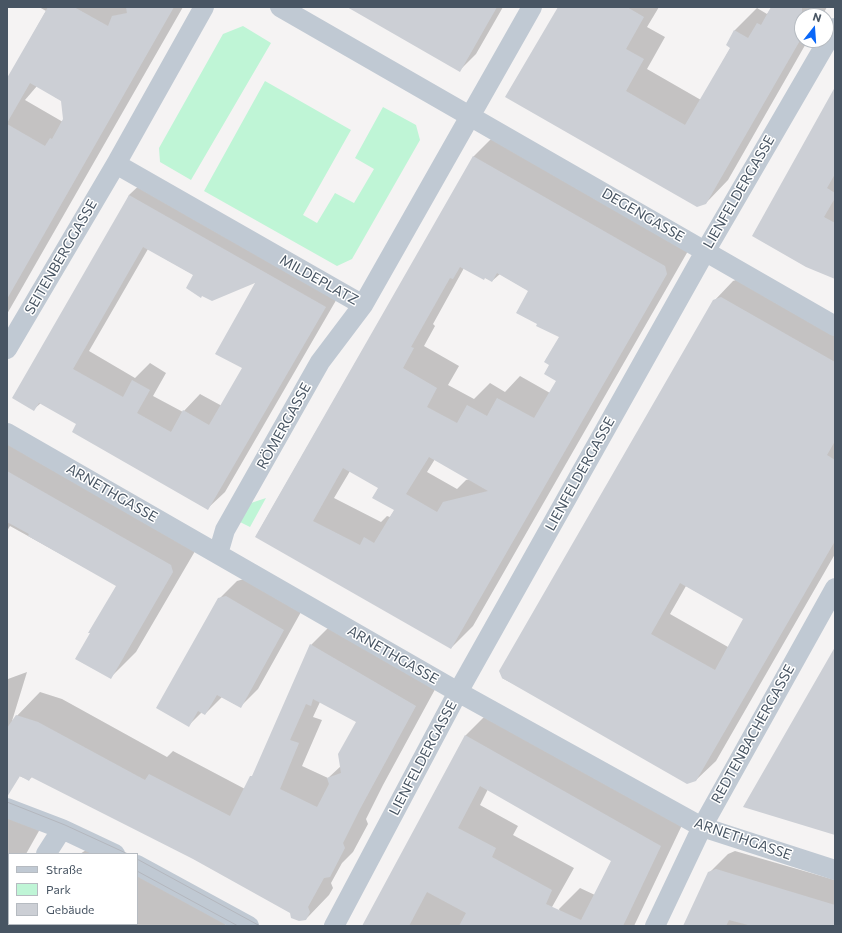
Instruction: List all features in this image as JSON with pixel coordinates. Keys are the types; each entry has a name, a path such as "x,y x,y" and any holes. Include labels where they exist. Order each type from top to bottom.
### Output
{"street":[{"path":"116,164 204,7"},
{"path":"280,7 470,117 532,7"},
{"name":"LIENFELDERGASSE","path":"334,926 458,692 706,250 835,28"},
{"name":"MILDEPLATZ","path":"116,164 363,305 470,117"},
{"name":"DEGENGASSE","path":"470,117 706,250 835,326"},
{"name":"SEITENBERGGASSE","path":"7,349 116,164"},
{"name":"RÖMERGASSE","path":"218,554 225,530 320,362 363,305"},
{"name":"ARNETHGASSE","path":"7,433 458,692 702,827 835,870"},
{"name":"REDTENBACHERGASSE","path":"655,926 702,827 835,588"},
{"path":"7,808 62,829 113,853"},
{"path":"47,853 62,829"},
{"path":"138,866 249,926"}],"green space":[{"path":"243,26 271,43 191,180 160,162 159,148 223,34"},
{"path":"265,81 351,130 303,215 317,223 335,193 354,203 374,169 355,158 383,107 416,125 420,140 352,259 337,266 204,191"},
{"path":"266,498 250,527 238,521 248,504"}],"building":[{"path":"48,7 74,7 108,26 112,16 127,13 126,7 174,7 7,299 7,124 45,146 50,138 52,139 63,119 61,101 30,83 7,123 7,78"},
{"path":"347,7 497,7 460,72"},
{"path":"558,7 627,7 644,17 626,49 644,59 626,91 685,125 730,48 726,45 734,30 748,38 757,23 761,25 771,7 802,7 794,8 794,48 796,48 706,204 697,207 505,97"},
{"path":"835,87 835,174 827,188 835,193 835,198 824,217 835,223 835,279 806,267 752,236"},
{"path":"473,156 665,266 667,274 451,649 255,537","holes":["460,267 484,280 485,278 492,282 497,273 528,291 516,313 537,324 536,326 559,337 544,362 549,365 544,374 556,381 534,418 497,398 487,416 467,405 457,423 427,407 437,388 403,368 414,348 411,347 450,278 453,279","429,457 488,491 443,502 437,512 406,494","343,468 378,488 372,498 394,510 374,543 364,537 360,545 313,521"]},
{"path":"129,195 326,307 208,510 72,432 76,424 39,403 34,411 12,398","holes":["143,247 193,275 186,288 201,298 202,296 212,301 255,283 215,354 242,368 209,425 183,410 171,432 137,413 150,390 132,380 123,397 73,369"]},
{"path":"721,297 835,362 835,441 827,455 835,460 835,541 696,781 687,784 502,678 499,671 713,300","holes":["680,583 743,619 715,670 651,634"]},
{"path":"7,471 171,565 173,572 111,679 75,659 90,633 88,633 116,586 28,536 29,534 7,522"},
{"path":"226,596 284,630 241,708 217,695 205,715 198,711 189,727 156,708 218,598"},
{"path":"310,644 416,706 360,809 343,843 345,848 330,877 324,878 308,907 310,912 306,920 299,921 291,918 290,913 193,859 31,777 29,781 20,776 7,797 7,728 16,715 38,722 145,780 149,774 230,816 250,776 252,776","holes":["313,699 356,722 338,754 341,773 327,778 329,784 317,807 280,789 299,743 290,740 306,704 311,706"]},
{"path":"835,647 835,835 743,807"},
{"path":"465,735 661,846 623,926 459,926 466,913 427,892 409,926 362,926","holes":["480,786 611,861 581,920 546,904 552,890 492,857 496,848 458,828"]},
{"path":"716,869 835,905 835,926 752,926 729,920 726,926 683,926 708,872"}],"tram line":[{"path":"7,802 65,825 126,853"},
{"path":"138,860 260,926"},
{"path":"138,872 238,926"}]}
